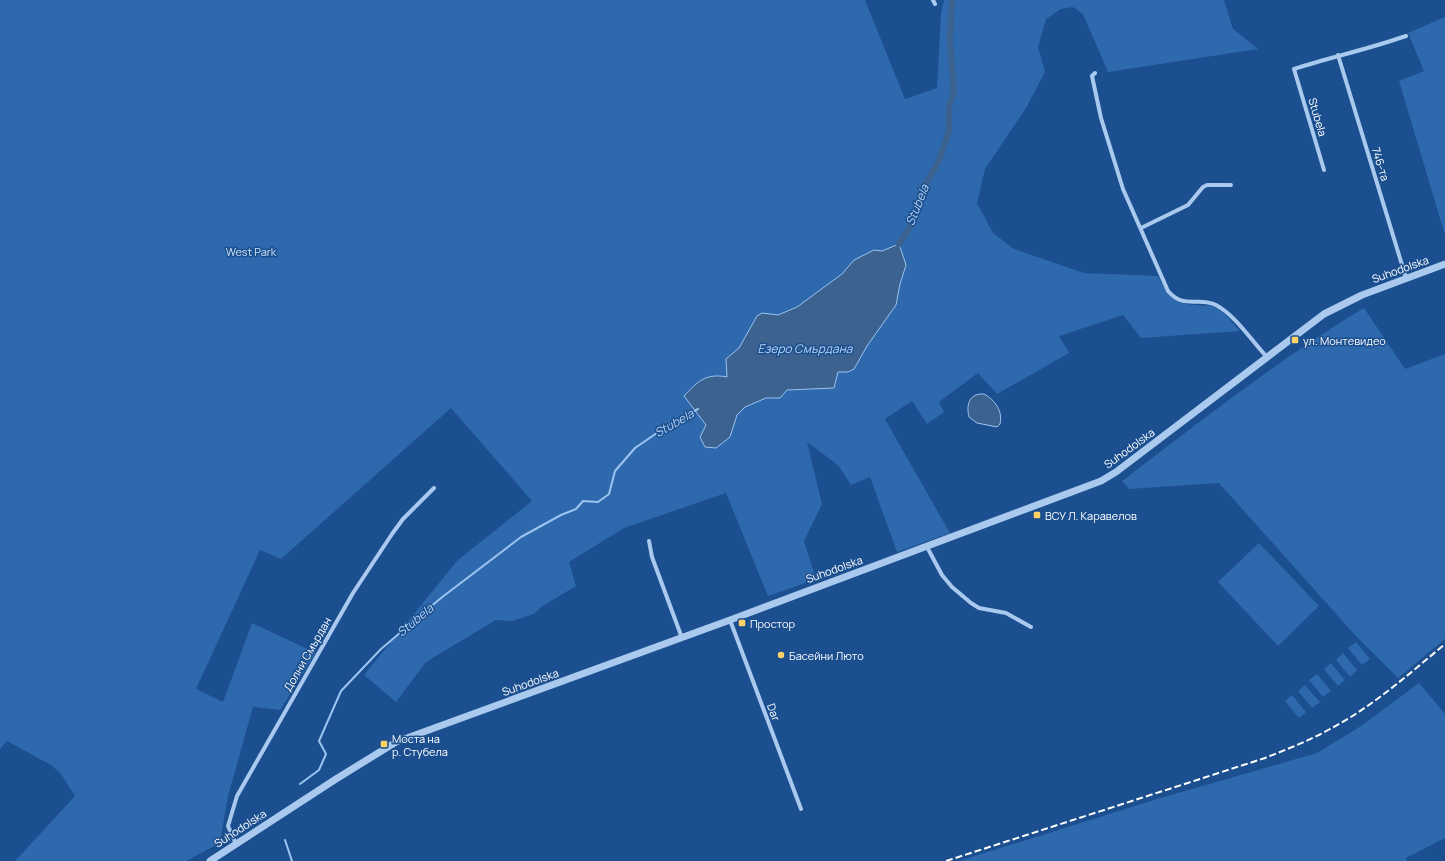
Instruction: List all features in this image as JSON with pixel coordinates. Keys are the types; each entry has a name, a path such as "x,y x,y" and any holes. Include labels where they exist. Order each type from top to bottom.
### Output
{"street":[{"path":"1338,55 1369,49 1406,36"},
{"name":"Stubela","path":"1324,170 1294,69 1338,55"},
{"name":"746-та","path":"1338,55 1406,278"},
{"path":"1094,73 1092,76 1101,118 1123,189 1163,280 1173,297 1183,302 1207,303 1217,306 1230,315 1266,356"},
{"path":"1141,228 1188,205 1203,186 1231,185"},
{"name":"Suhodolska","path":"210,861 336,778 396,742 682,638 1072,493 1116,472 1266,356 1335,307 1445,264"},
{"name":"Долни Смърдан","path":"236,844 228,826 237,796 353,593 392,534 404,519 434,488"},
{"path":"649,541 652,557 682,638"},
{"path":"928,547 942,575 952,587 971,603 979,608 1006,613 1031,627"},
{"name":"Dar","path":"730,620 802,810"}],"green space":[{"name":"West Park","path":"0,0 865,0 905,99 937,88 941,13 944,0 1224,0 1233,29 1258,49 1108,72 1083,14 1073,7 1061,9 1046,19 1038,47 1045,72 1026,108 985,169 977,203 993,233 1014,249 1084,273 1158,276 1168,294 1172,298 1182,303 1212,306 1224,313 1240,331 1141,338 1123,315 1059,336 1069,353 997,394 978,373 939,402 944,412 927,424 912,401 885,419 950,533 897,552 870,477 851,485 838,465 807,442 822,504 804,541 816,579 768,596 726,493 624,528 569,562 576,586 541,607 534,614 512,621 496,620 426,662 396,702 364,675 458,560 532,501 451,408 281,559 260,550 196,689 223,702 252,623 316,653 280,710 253,707 228,796 220,843 186,861 15,861 75,796 61,774 51,765 7,741 0,749"},
{"path":"1445,17 1445,235 1399,81 1424,71 1408,33"},
{"path":"1364,308 1405,369 1445,354 1445,639 1398,678 1354,634 1219,483 1129,489 1122,481 1271,369"},
{"path":"1259,543 1319,606 1278,646 1218,582"},
{"path":"1356,642 1370,659 1362,665 1348,648"},
{"path":"1343,653 1357,670 1350,677 1336,660"},
{"path":"1331,663 1345,680 1338,686 1324,669"},
{"path":"1317,674 1331,691 1323,697 1309,680"},
{"path":"1419,683 1445,714 1445,838 1406,858 1407,861 959,861 1157,799 1317,753 1361,726"},
{"path":"1305,685 1320,702 1312,708 1298,691"},
{"path":"1292,695 1306,712 1299,718 1285,701"}],"water":[{"name":"Езеро Смърдана","path":"899,244 906,265 900,284 896,305 867,346 854,369 848,372 838,372 834,388 787,390 780,398 766,398 745,407 737,415 730,437 716,448 705,447 700,437 706,425 684,396 703,379 713,376 727,377 726,359 739,348 757,316 762,313 778,315 797,307 842,274 854,260 874,250 882,251"},
{"path":"984,394 992,399 999,410 1001,419 1000,424 997,427 977,423 969,417 968,404 975,395"}],"waterway":[{"name":"Stubela","path":"899,244 911,226 923,188 939,161 949,131 949,107 954,92 950,40 952,0"},
{"name":"Stubela","path":"300,784 319,770 326,754 319,741 341,691 381,649 441,598 521,537 561,515 576,509 583,501 598,502 609,494 615,471 635,448 670,424 698,409"},
{"name":"Stubela","path":"285,840 292,861"}],"railway":[{"path":"946,861 1265,758 1298,745 1361,711 1390,690 1445,644"}],"place":[{"name":"ул. Монтевидео","path":"1295,340"},
{"name":"ВСУ Л. Каравелов","path":"1037,515"},
{"name":"Простор","path":"742,623"},
{"name":"Басейни Люто","path":"781,655"},
{"name":"Моста на р. Стубела","path":"384,744"}]}
